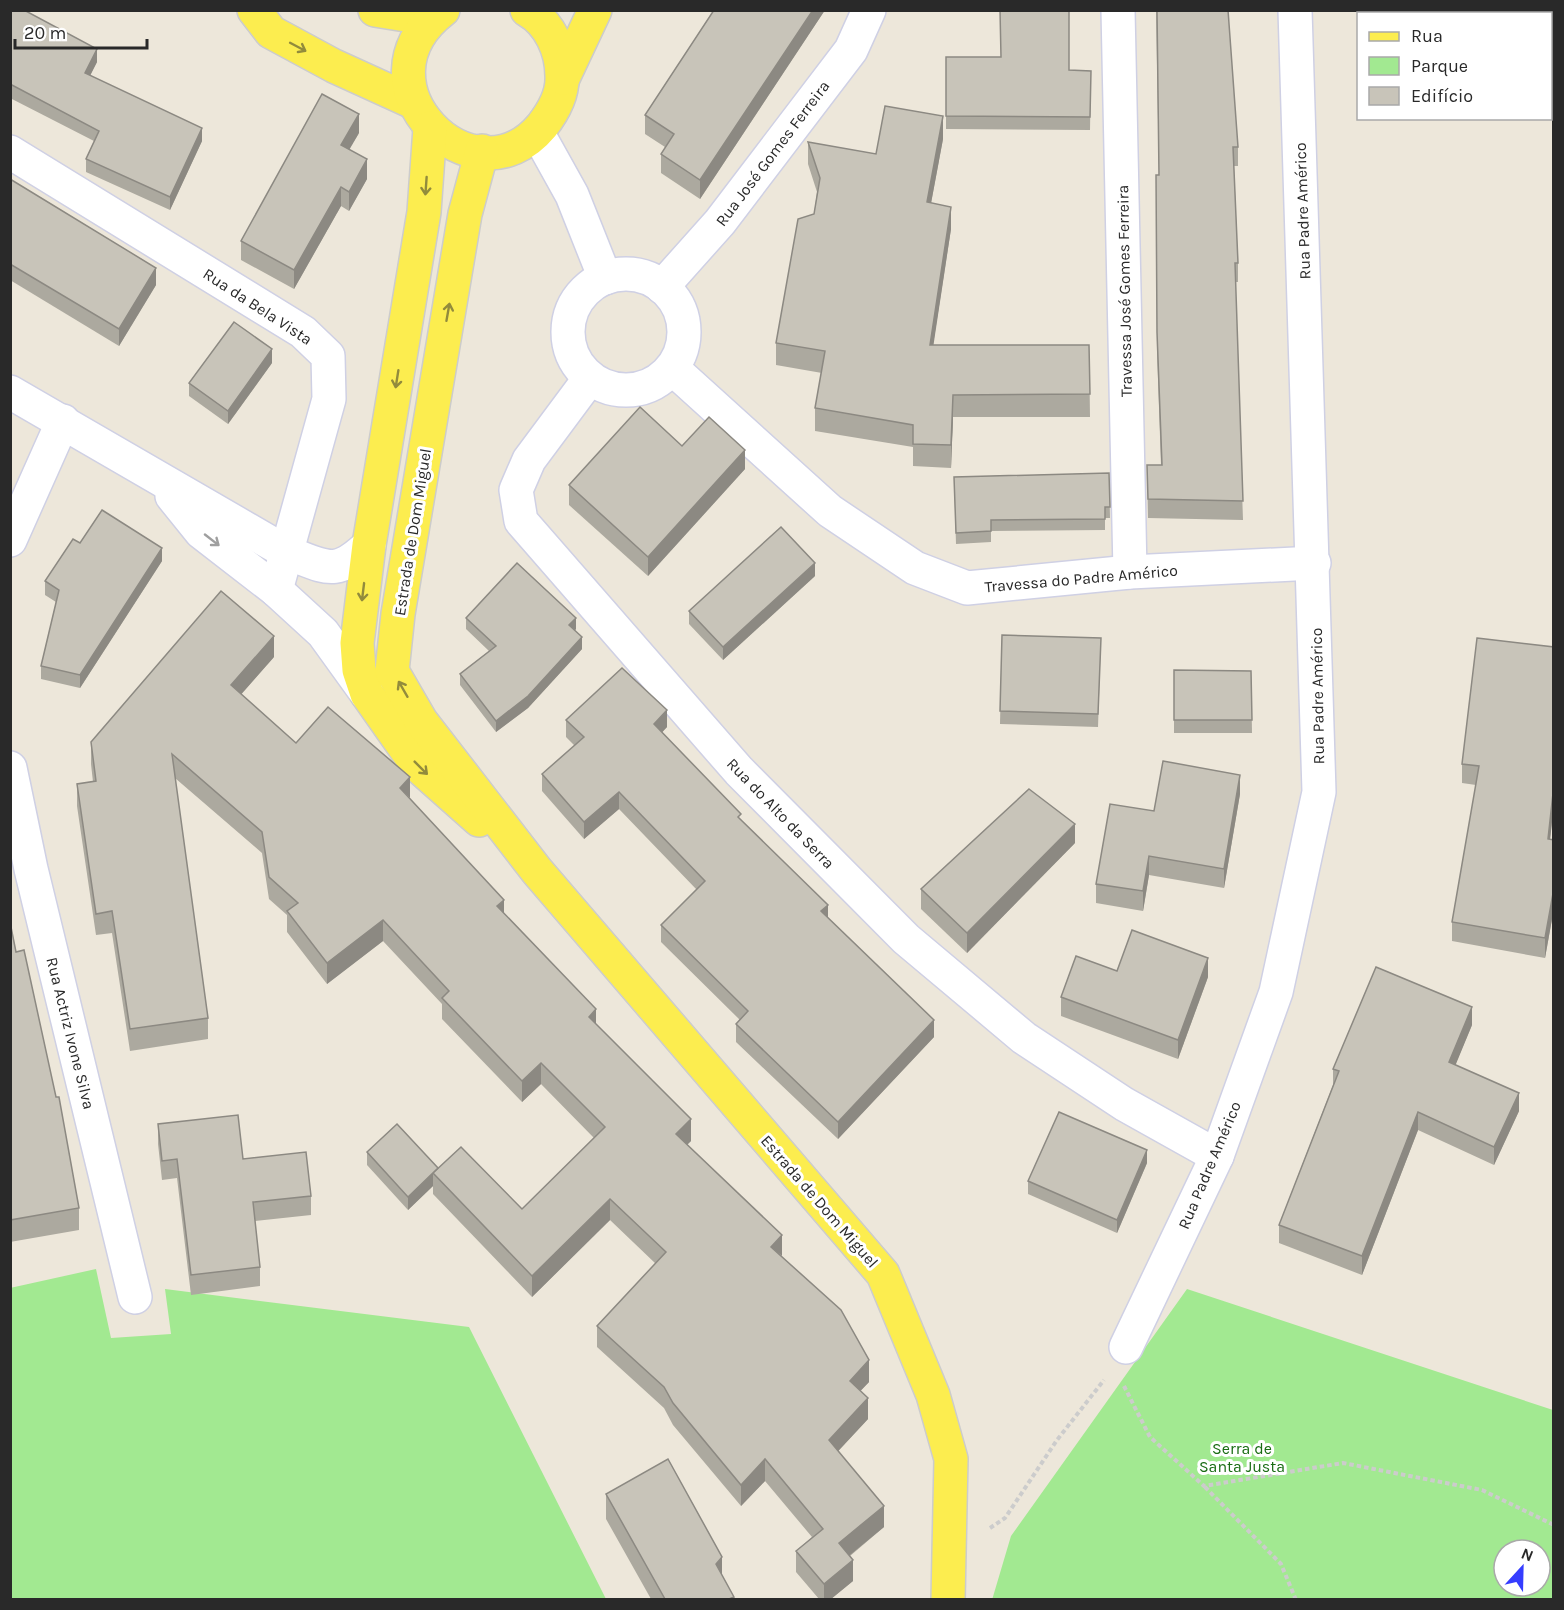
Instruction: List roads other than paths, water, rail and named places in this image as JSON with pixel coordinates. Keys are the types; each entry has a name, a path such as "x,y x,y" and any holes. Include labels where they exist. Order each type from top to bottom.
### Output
{"main road":[{"path":"254,10 271,32 422,115 445,141 463,148 482,151 502,150 521,143 537,132 555,107 563,78 595,10"},
{"path":"375,10 437,15"},
{"path":"527,10 549,31 560,54 563,78"},
{"name":"Estrada de Dom Miguel","path":"437,15 418,37 410,58 408,80 422,115 424,212 369,545 357,643 359,670 367,694 417,765 537,871"},
{"name":"Estrada de Dom Miguel","path":"482,151 463,226 398,614 392,671 421,721 537,871 883,1274 933,1395 951,1459 948,1599"}],"street":[{"name":"Rua José Gomes Ferreira","path":"662,286 720,222 851,50 869,10"},
{"name":"Travessa José Gomes Ferreira","path":"1118,10 1130,572"},
{"name":"Rua Padre Américo","path":"1126,1347 1217,1156 1276,992 1319,792 1314,563 1295,10"},
{"path":"537,132 572,195 605,278"},
{"name":"Rua da Bela Vista","path":"10,152 303,332 328,356 329,399 276,590"},
{"path":"625,274 644,277 662,286 674,300 682,316 684,334 681,352 672,368 659,381 642,389 615,389 590,378 577,366 570,350 567,332 570,315 577,299 590,287 605,278 625,274"},
{"name":"Travessa do Padre Américo","path":"672,368 830,511 915,568 967,588 1130,572 1314,563"},
{"name":"Rua do Alto da Serra","path":"590,378 529,460 516,490 521,521 739,771 906,939 1024,1038 1124,1104 1217,1156"},
{"name":"Estrada de Dom Miguel","path":"10,392 63,421 159,481 288,553 330,569 352,562 369,545"},
{"path":"10,540 63,421"},
{"name":"Estrada de Dom Miguel","path":"159,481 201,532 276,590 323,633 367,694"},
{"name":"Rua Actriz Ivone Silva","path":"10,768 31,869 135,1297"}],"park label":[{"name":"Serra de Santa Justa","path":"1242,1457"}]}
